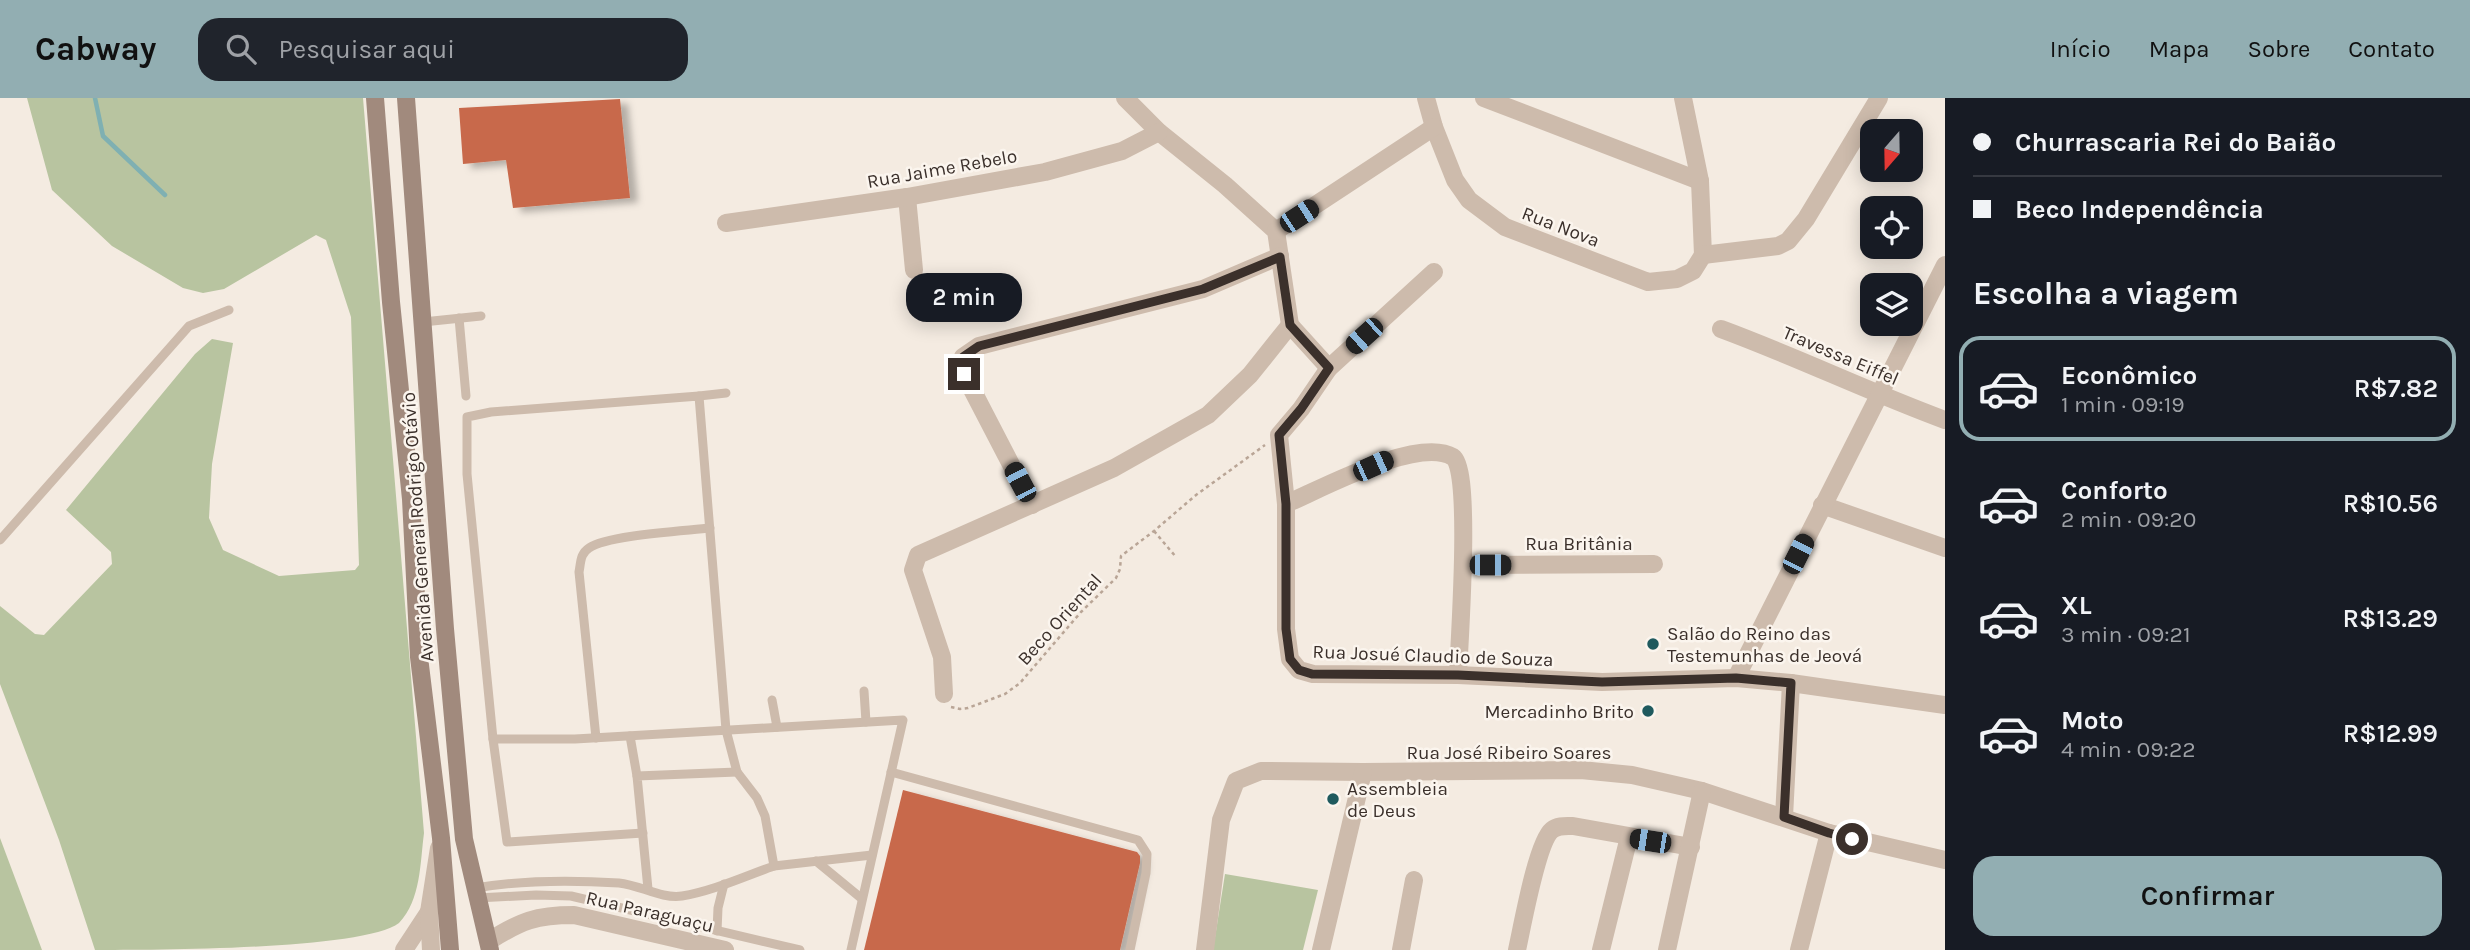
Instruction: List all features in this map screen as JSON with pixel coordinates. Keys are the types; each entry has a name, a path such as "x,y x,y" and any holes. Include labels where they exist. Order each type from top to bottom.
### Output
{"main road":[{"name":"Avenida General Rodrigo Otávio","path":"375,98 391,302 411,499 419,657 441,838 450,950"},
{"name":"Avenida General Rodrigo Otávio","path":"406,98 445,629 464,839 489,946"}],"street":[{"path":"1125,98 1159,132 1225,185 1276,231 1290,325 1329,368"},
{"name":"Rua Nova","path":"1426,98 1434,127 1455,180 1469,200 1505,227 1648,282 1676,279 1685,275 1693,271 1703,255"},
{"path":"1486,98 1700,181"},
{"path":"1683,98 1700,181 1703,255 1778,246 1788,241 1806,219 1879,98"},
{"path":"1276,231 1434,127"},
{"name":"Rua Jaime Rebelo","path":"726,223 907,197 1084,163 1122,151 1159,132"},
{"path":"907,197 914,270"},
{"path":"1032,505 964,374 963,357 968,352 979,346 1203,289 1280,257"},
{"path":"1736,678 1945,265"},
{"path":"1279,435 1329,368 1434,272"},
{"path":"944,694 942,657 913,570 915,558 1114,468 1208,415 1250,375 1290,325"},
{"name":"Travessa Eiffel","path":"1721,329 1784,352 1880,396 1945,420"},
{"name":"Rua Josué Claudio de Souza","path":"1279,435 1286,504 1286,629 1293,665 1299,670 1312,674 1458,675 1602,682 1736,678 1945,705"},
{"path":"1286,504 1395,457 1437,453 1455,458 1459,463 1462,494 1463,565 1458,675"},
{"path":"1822,505 1945,548"},
{"name":"Rua Britânia","path":"1463,565 1654,564"},
{"path":"1784,817 1791,683"},
{"name":"Rua José Ribeiro Soares","path":"1205,950 1221,820 1236,780 1261,771 1581,770 1632,775 1702,791 1829,833 1945,860"},
{"path":"1321,950 1363,772"},
{"path":"1667,950 1702,791"},
{"path":"1517,950 1540,853 1551,831 1559,827 1573,826 1691,847"},
{"path":"1799,950 1829,833"},
{"path":"1601,950 1629,837"},
{"name":"Avenida General Rodrigo Otávio","path":"431,950 429,912 441,838"},
{"path":"1401,950 1414,880"},
{"path":"404,950 429,912"},
{"name":"Rua Paraguaçu","path":"489,946 529,919 574,915 725,950"}],"lane":[{"path":"0,540 189,326 229,310"},
{"path":"423,322 481,316"},
{"path":"459,318 466,396"},
{"path":"643,833 507,842 493,740 467,474 467,417 491,412 726,393"},
{"path":"699,396 726,730 737,772 757,798 765,816 774,866"},
{"path":"596,738 579,572 582,555 591,546 609,540 710,528"},
{"path":"864,691 866,722"},
{"path":"772,700 777,727"},
{"path":"493,740 596,738 903,720 851,950"},
{"path":"630,736 637,776 648,889"},
{"path":"637,776 737,772"},
{"path":"891,772 1138,840 1147,853 1146,873 1130,950"},
{"path":"476,893 512,882 622,883 661,894 681,896 774,866 872,855"},
{"path":"816,861 862,898"},
{"path":"717,931 723,884"},
{"path":"476,893 571,896 800,950"}],"path":[{"name":"Beco Oriental","path":"944,694 948,706 960,709 1006,694 1020,683 1081,612 1115,578 1120,569 1121,556 1196,495 1279,435"},
{"path":"1154,531 1176,557"}],"green space":[{"path":"27,98 363,98 424,833 416,892 399,923 378,932 345,939 302,943 207,949 95,950 59,840 0,684 0,606 35,634 44,635 112,564 111,552 66,510 195,354 212,339 233,343 212,464 209,518 223,550 279,576 355,570 359,565 351,317 326,240 316,235 224,289 203,293 183,288 112,246 52,190"},
{"path":"0,838 42,950 0,950"},
{"path":"1225,874 1318,890 1303,950 1213,950"}],"building":[{"path":"620,99 630,198 513,208 506,160 463,164 459,108"},
{"path":"903,790 1137,852 1140,863 1120,950 864,950"}],"waterway":[{"path":"95,98 103,136 165,195"}],"place":[{"name":"Salão do Reino das Testemunhas de Jeová","path":"1653,644"},
{"name":"Mercadinho Brito","path":"1648,711"},
{"name":"Assembleia de Deus","path":"1333,799"}],"route":[{"path":"964,374 963,357 979,346 1203,289 1280,257 1290,325 1329,368 1279,435 1286,504 1286,629 1293,665 1312,674 1458,675 1602,682 1736,678 1791,683 1784,817 1852,839"}]}
